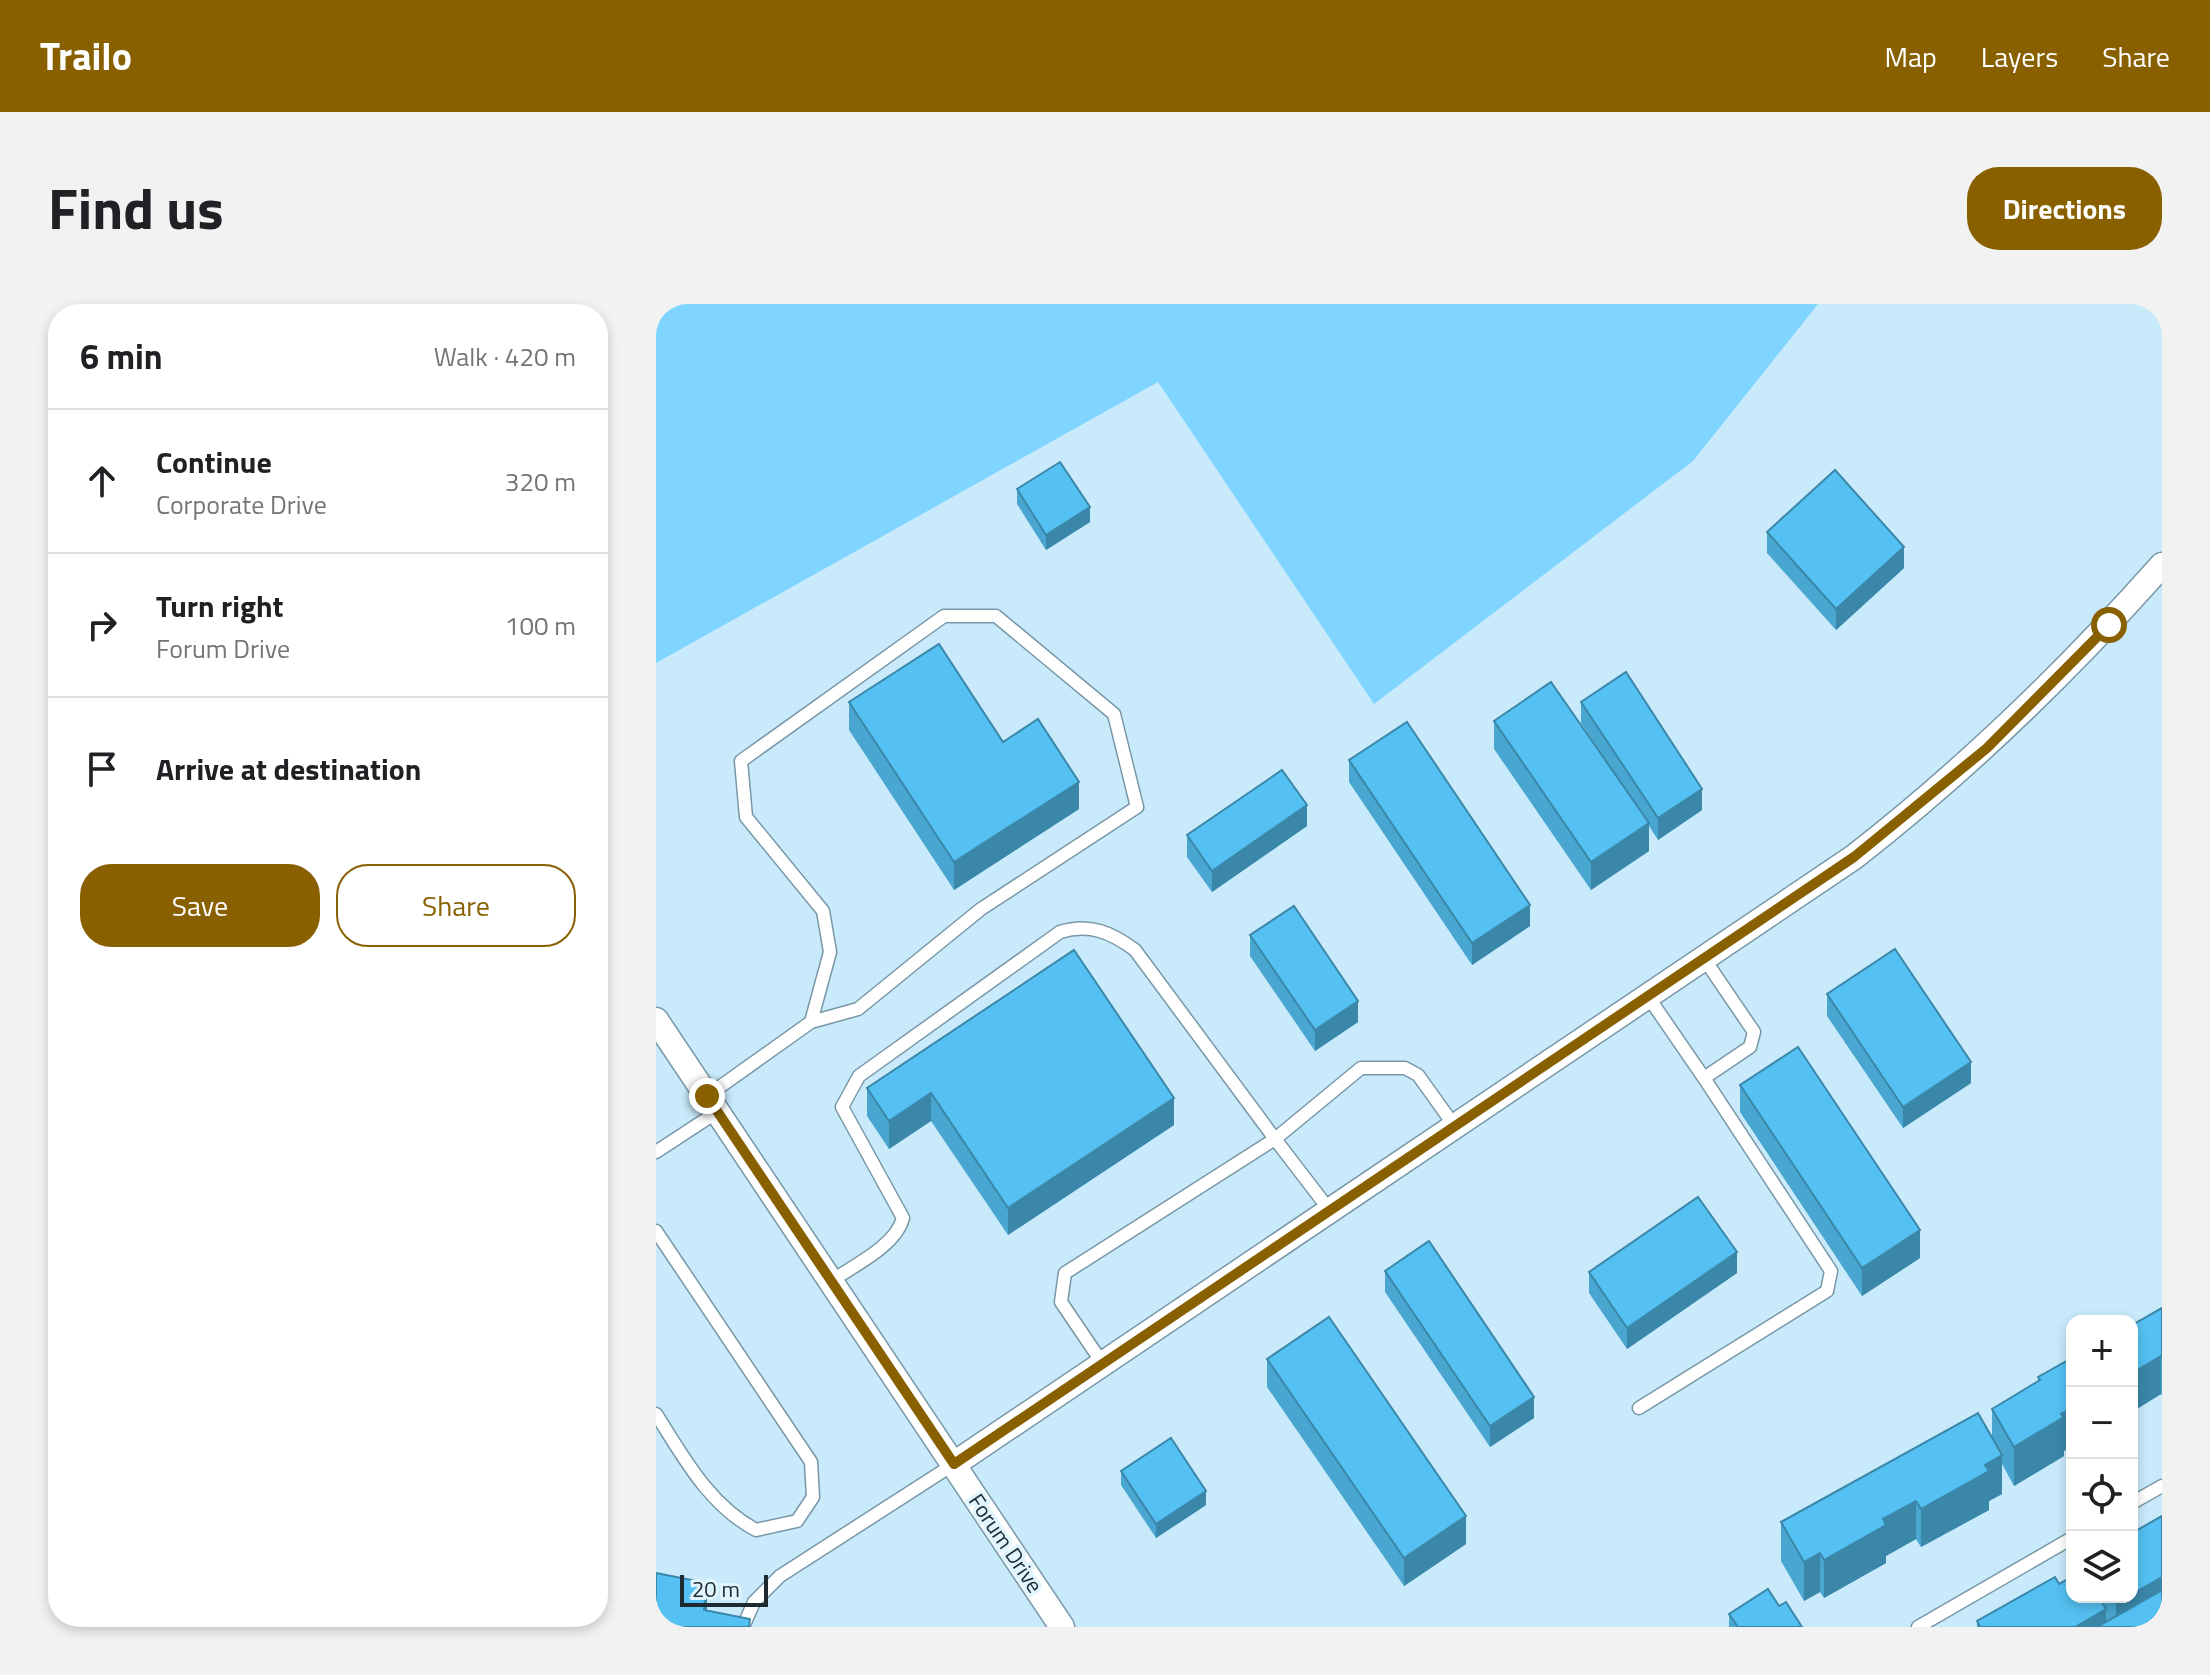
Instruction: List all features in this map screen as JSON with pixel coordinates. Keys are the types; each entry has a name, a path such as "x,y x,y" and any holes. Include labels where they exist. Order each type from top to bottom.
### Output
{"street":[{"path":"954,1464 1854,857 1922,804 2050,688 2162,565"},
{"name":"Forum Drive","path":"656,1020 1062,1627"}],"lane":[{"path":"656,1152 811,1022 858,1009 981,909 1137,807 1114,714 996,616 944,616 741,761 746,817 823,911 830,952 811,1022"},
{"path":"831,1281 876,1250 901,1225 903,1218 842,1107 859,1076 1060,932 1079,926 1115,934 1135,950 1331,1212"},
{"path":"1704,1078 1750,1047 1754,1032 1705,960"},
{"path":"1639,1408 1827,1291 1831,1281 1831,1271 1649,998"},
{"path":"1103,1364 1061,1302 1065,1273 1275,1139 1361,1068 1405,1068 1418,1075 1456,1128"},
{"path":"656,1231 811,1462 813,1497 797,1521 756,1530 735,1519 703,1486 656,1414"},
{"path":"743,1627 754,1602 780,1576 954,1464"},
{"path":"2138,1500 2162,1486"},
{"path":"1918,1627 2066,1541"}],"shaded area":[{"path":"656,304 1818,304 1693,461 1374,704 1158,382 656,663"}],"building":[{"path":"1060,462 1090,507 1046,535 1017,489"},
{"path":"1835,470 1904,547 1836,609 1767,532"},
{"path":"939,644 1003,742 1038,719 1079,782 954,862 849,702"},
{"path":"1626,672 1702,789 1658,818 1581,702"},
{"path":"1551,682 1649,823 1591,862 1494,721"},
{"path":"1407,722 1530,905 1472,943 1349,760"},
{"path":"1282,770 1307,805 1212,871 1187,835"},
{"path":"1294,906 1358,1001 1315,1030 1250,935"},
{"path":"1895,949 1971,1062 1903,1107 1827,994"},
{"path":"1074,950 1174,1098 1008,1208 931,1093 889,1121 867,1088"},
{"path":"1798,1047 1920,1230 1862,1268 1740,1085"},
{"path":"1698,1197 1737,1252 1627,1328 1589,1272"},
{"path":"1429,1241 1534,1397 1490,1426 1385,1271"},
{"path":"2162,1308 2162,1356 2138,1370 2138,1322"},
{"path":"1329,1317 1466,1516 1404,1558 1267,1359"},
{"path":"2066,1361 2066,1411 2061,1414 2064,1417 2014,1447 1992,1409 2040,1380 2038,1377"},
{"path":"1978,1413 2002,1455 1985,1465 1989,1471 1921,1509 1916,1501 1883,1519 1886,1525 1824,1560 1820,1553 1804,1562 1781,1522"},
{"path":"1171,1438 1206,1491 1156,1524 1121,1471"},
{"path":"2162,1516 2162,1577 2138,1591 2138,1531"},
{"path":"656,1573 707,1583 704,1610 750,1619 749,1627 656,1627"},
{"path":"2055,1577 2059,1584 2066,1580 2066,1603 2102,1603 2106,1609 2075,1627 1980,1627 1977,1621"},
{"path":"1768,1589 1779,1606 1786,1602 1802,1627 1738,1627 1729,1614"},
{"path":"2162,1590 2162,1627 2097,1627"}],"route":[{"path":"707,1096 954,1464 1634,1009 1854,857 1987,748 2050,688 2109,625"}]}
